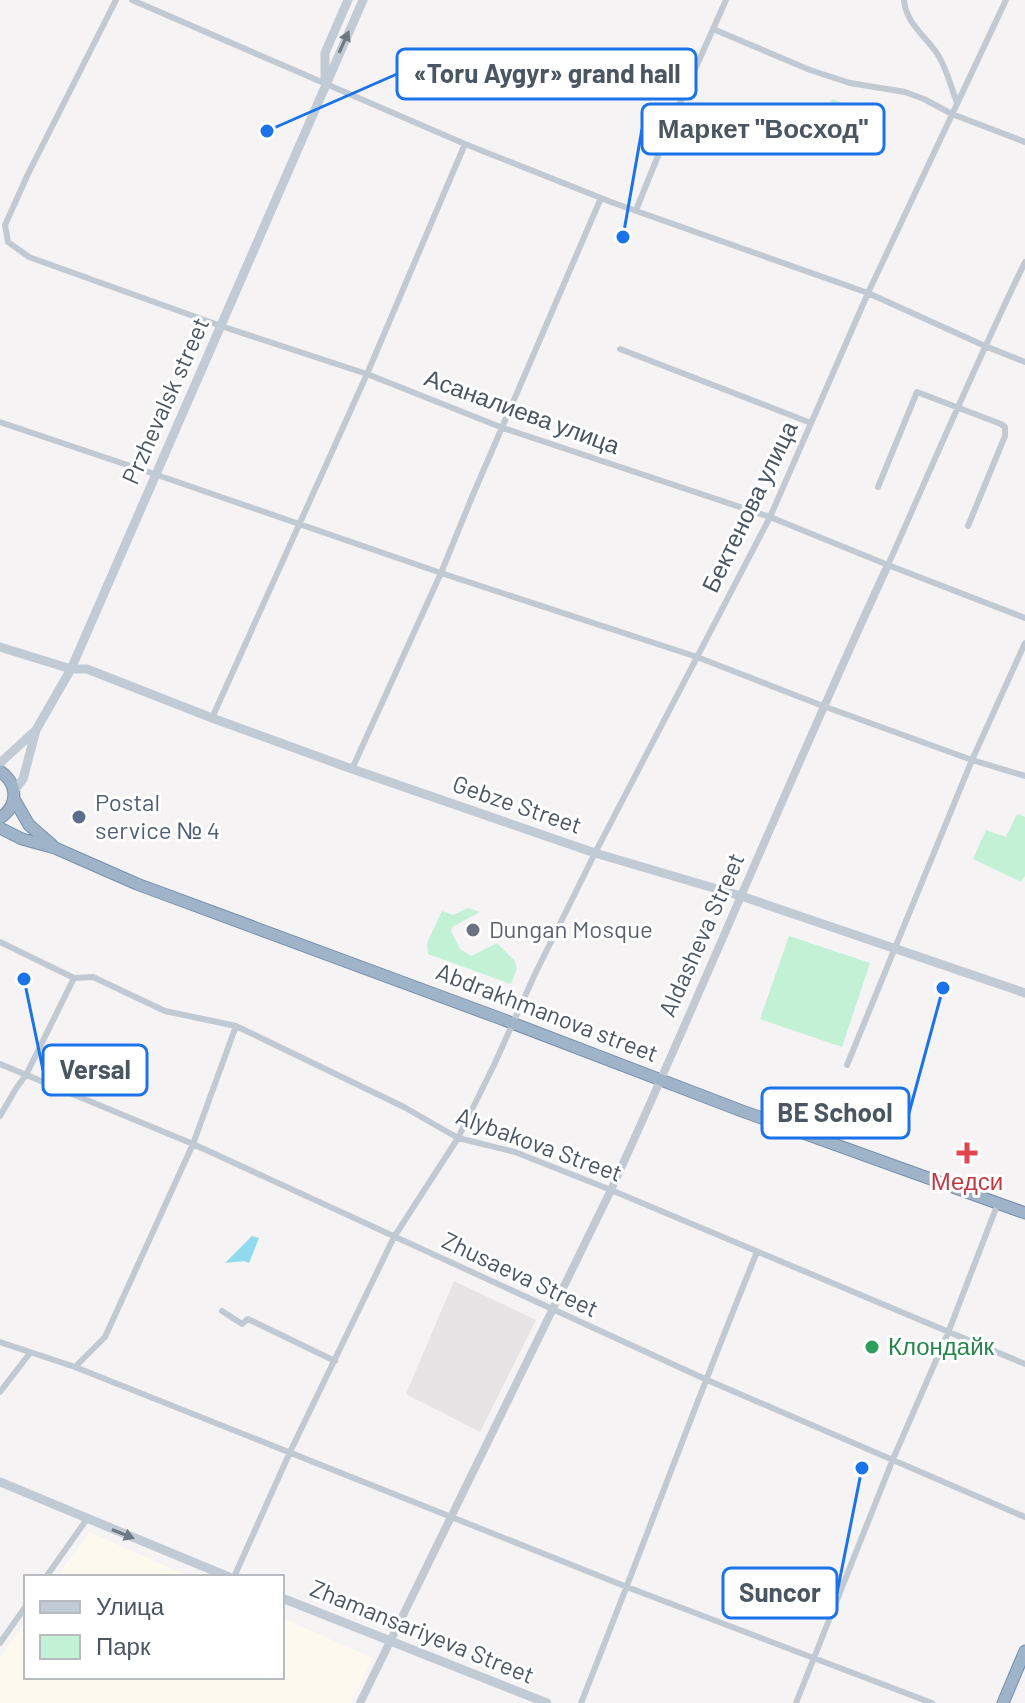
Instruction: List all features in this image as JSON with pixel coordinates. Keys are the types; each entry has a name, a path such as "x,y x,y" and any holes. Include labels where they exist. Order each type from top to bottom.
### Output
{"highway":[{"path":"0,771 12,783 14,795 29,825 55,848"},
{"path":"0,818 12,807 14,795"},
{"path":"0,828 22,839 55,848"},
{"name":"Abdrakhmanova street","path":"55,848 137,884 1025,1213"},
{"path":"1003,1703 1025,1651"}],"main road":[{"name":"Przhevalsk street","path":"325,84 325,53 348,0"},
{"name":"Przhevalsk street","path":"14,795 23,779 36,730 71,669 363,0"},
{"name":"Gebze Street","path":"0,647 71,669 87,669 352,769 595,853 741,896 1025,993"},
{"name":"Przhevalsk street","path":"0,763 36,730"},
{"path":"0,1482 227,1575"},
{"name":"Zhamansariyeva Street","path":"284,1599 547,1703"}],"street":[{"name":"Асаналиева улица","path":"116,0 5,225 8,242 29,257 367,374 503,428 770,517 1025,618"},
{"path":"132,0 465,144 601,198 868,293 1025,362"},
{"path":"636,210 726,0"},
{"path":"904,0 908,18 943,64 957,103"},
{"name":"Бектенова улица","path":"233,1575 394,1237 458,1138 595,853 770,517 868,293 1006,0"},
{"path":"713,29 810,70 850,83 905,92 1025,142"},
{"path":"212,718 367,374 465,144"},
{"path":"352,769 441,573 601,198"},
{"name":"Aldasheva Street","path":"360,1703 611,1190 823,706 1025,262"},
{"path":"620,349 811,423"},
{"path":"878,487 917,392 1001,424 1006,431 968,526"},
{"path":"0,422 697,657 823,706 1025,776"},
{"path":"847,1065 972,760 1025,643"},
{"name":"Alybakova Street","path":"0,942 74,978 93,977 165,1011 236,1026 404,1107 458,1138 515,1152 611,1190 1025,1364"},
{"path":"0,1116 26,1075 74,978"},
{"path":"75,1367 105,1337 193,1144 236,1026"},
{"name":"Zhusaeva Street","path":"0,1064 193,1144 705,1379 1025,1517"},
{"path":"796,1703 998,1203"},
{"path":"581,1703 757,1252"},
{"path":"222,1311 242,1324 248,1319 335,1361"},
{"path":"0,1342 75,1367 627,1587 932,1703"},
{"path":"0,1392 30,1353"},
{"path":"47,1575 87,1519"},
{"path":"0,1643 24,1609"}],"shaded area":[{"path":"454,1281 536,1320 480,1432 406,1394"},
{"path":"89,1532 186,1575 58,1575"},
{"path":"284,1619 373,1658 351,1703 0,1703 0,1658 24,1624 24,1679 284,1679"}],"green space":[{"path":"832,99 866,112 858,133 824,120"},
{"path":"1017,814 1025,817 1025,876 1021,882 973,859 986,830 1006,837"},
{"path":"468,908 480,912 452,927 460,949 471,956 497,943 515,961 517,969 511,984 428,954 427,943 442,911 453,915"},
{"path":"789,936 870,963 842,1047 760,1019"}],"water":[{"path":"252,1236 259,1238 249,1263 225,1263"}],"place":[{"name":"«Toru Aygyr» grand hall","path":"267,131"},
{"name":"Маркет \"Восход\"","path":"623,237"},
{"name":"Postal service № 4","path":"79,817"},
{"name":"Dungan Mosque","path":"473,930"},
{"name":"Versal","path":"24,979"},
{"name":"BE School","path":"943,988"},
{"name":"Медси","path":"967,1153"},
{"name":"Клондайк","path":"872,1347"},
{"name":"Suncor","path":"862,1468"}]}
